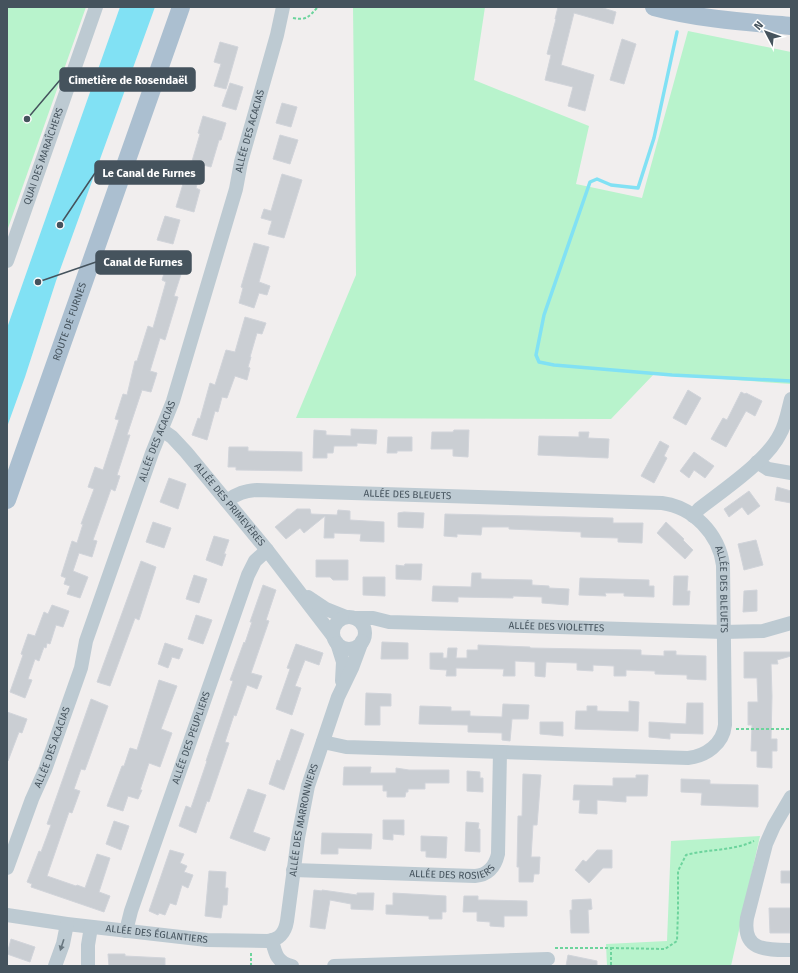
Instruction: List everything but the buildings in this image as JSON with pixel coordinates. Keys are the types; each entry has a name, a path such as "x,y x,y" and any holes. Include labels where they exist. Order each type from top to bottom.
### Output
{"main road":[{"name":"ROUTE DE FURNES","path":"7,500 180,7"},
{"path":"654,7 704,17 791,26"}],"street":[{"name":"QUAI DES MARAÎCHERS","path":"7,261 96,7"},
{"name":"ALLÉE DES ACACIAS","path":"7,868 32,799 45,770 81,668 86,641 172,401 236,189 240,162 282,12"},
{"path":"693,516 699,509 757,462 775,443 780,435 791,399"},
{"name":"ALLÉE DES PRIMEVÈRES","path":"162,430 181,446 227,501 293,583 335,640"},
{"path":"757,462 771,470 791,474"},
{"name":"ALLÉE DES BLEUETS","path":"227,501 243,491 265,490 656,503 676,506 693,516 712,535 717,543 721,555 723,572 724,730"},
{"name":"ALLÉE DES PEUPLIERS","path":"126,931 133,905 248,575 255,561 267,550"},
{"name":"ALLÉE DES PRIMEVÈRES","path":"293,583 321,607 331,612 351,618"},
{"path":"351,618 362,623 364,629 363,638 356,647 342,647 335,640 333,630 340,619 351,618"},
{"name":"ALLÉE DES VIOLETTES","path":"351,618 370,618 389,622 724,632 758,632 791,623"},
{"name":"ALLÉE DES VIOLETTES","path":"363,638 375,626 389,622"},
{"name":"ALLÉE DES MARRONNIERS","path":"338,697 352,668 363,638"},
{"name":"ALLÉE DES MARRONNIERS","path":"272,940 282,935 286,929 293,870 306,794 338,697 344,667 342,657 335,640"},
{"path":"323,742 346,747 693,757 703,755 713,748 720,739 724,730"},
{"name":"ALLÉE DES ROSIERS","path":"293,870 475,876 484,875 493,866 498,854 500,752"},
{"path":"791,797 768,838 762,856 747,918 747,932 752,943 759,948 791,950"},
{"name":"ALLÉE DES ÉGLANTIERS","path":"7,915 91,927 207,940 272,940"},
{"path":"55,966 63,944 67,924"},
{"path":"88,966 88,945 91,927"},
{"path":"272,940 278,959 284,964 292,966"},
{"path":"334,966 464,964 549,954"}],"path":[{"path":"282,12 303,20 311,15 318,7"},
{"path":"724,730 791,729"},
{"path":"549,954 611,948 665,949 677,941 678,872 686,855 743,846 760,838 768,838"},
{"path":"611,948 611,966"}],"green space":[{"path":"7,7 86,7 7,231"},
{"path":"353,7 485,7 474,80 589,126 576,184 642,198 688,31 791,52 791,384 654,374 611,419 296,418 356,275"},
{"path":"760,836 731,966 607,966 606,944 667,941 671,841"}],"water":[{"path":"120,7 155,7 56,281 7,427 7,328"}],"waterway":[{"path":"677,32 654,138 638,188 611,185 597,179 590,182 544,315 536,355 539,362 554,365 672,375 791,381"}],"place":[{"name":"Cimetière de Rosendaël","path":"27,119"},
{"name":"Le Canal de Furnes","path":"60,225"},
{"name":"Canal de Furnes","path":"38,282"}]}
